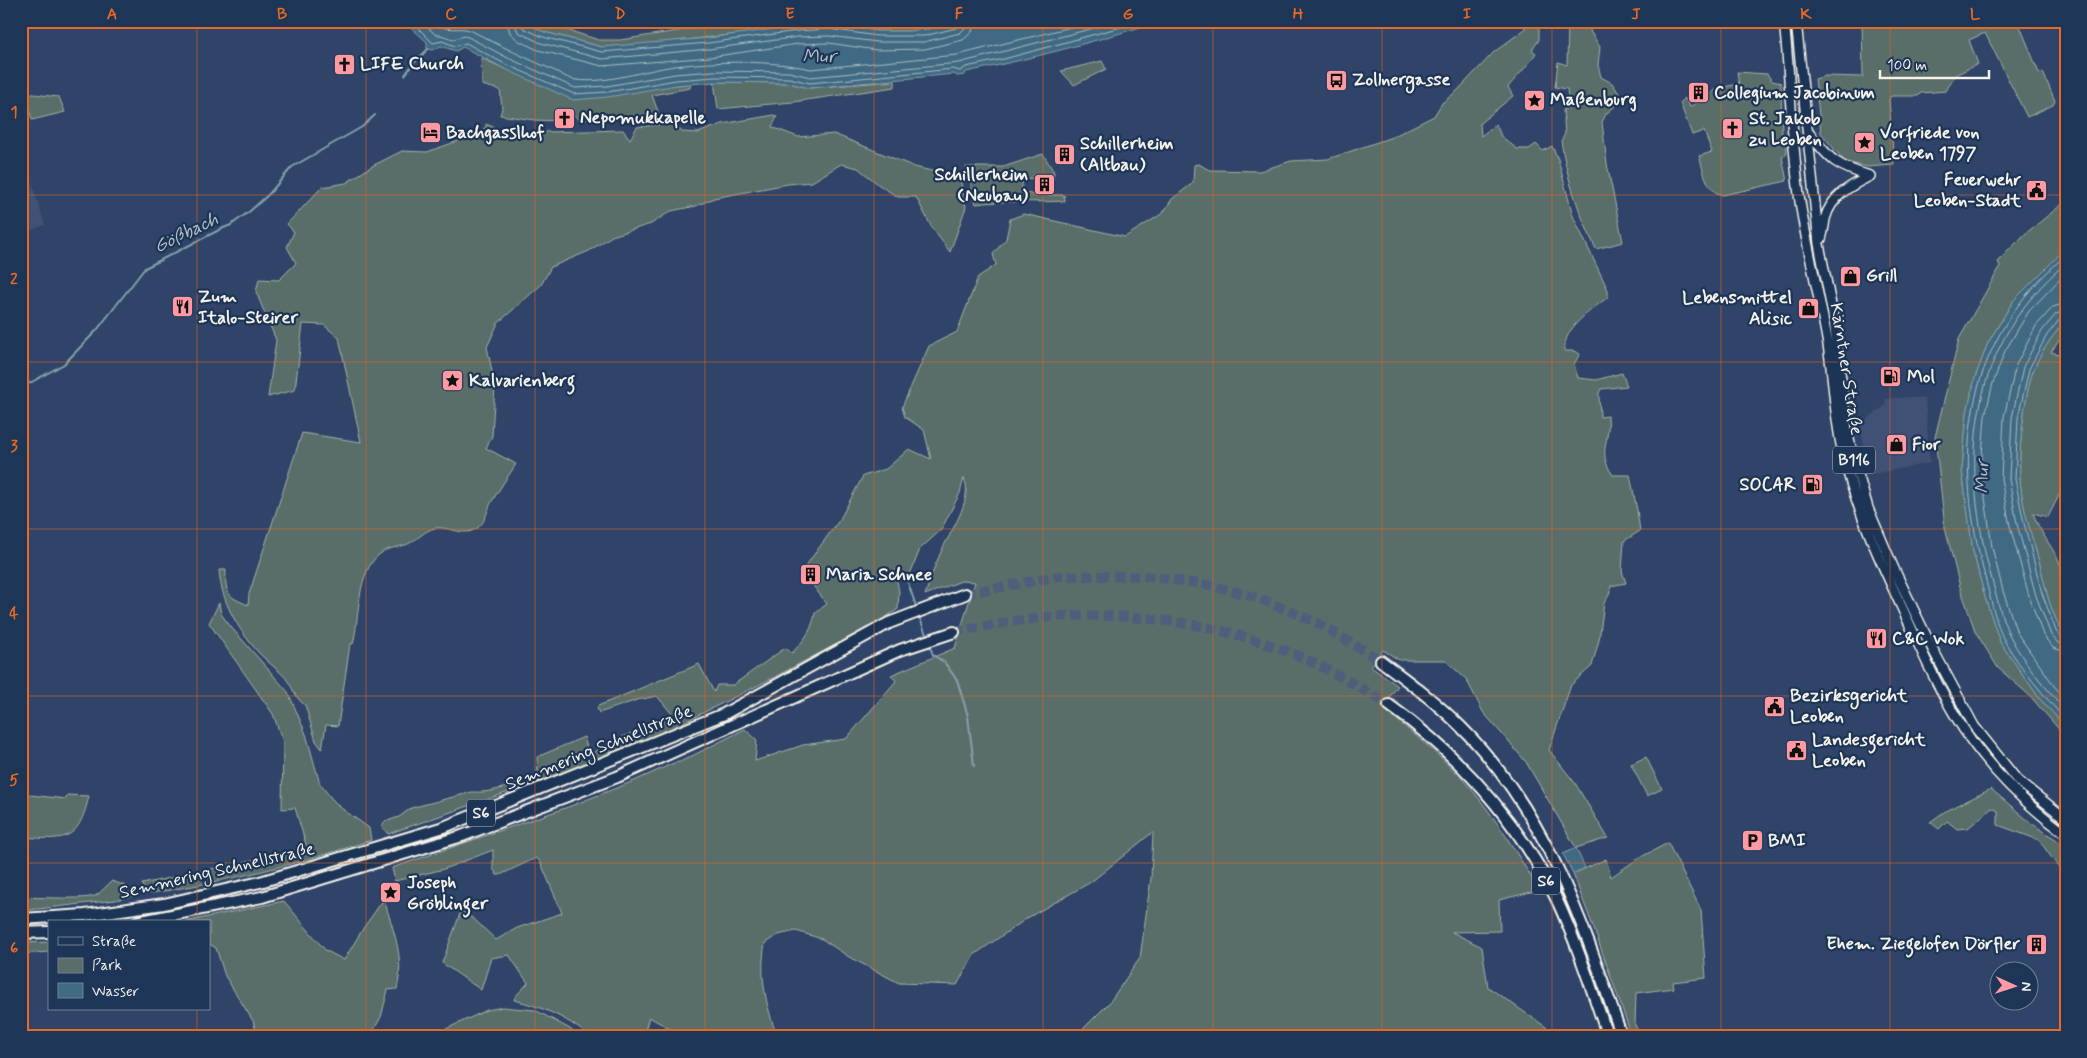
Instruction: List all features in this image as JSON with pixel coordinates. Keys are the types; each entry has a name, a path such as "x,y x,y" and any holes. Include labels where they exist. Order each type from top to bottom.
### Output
{"highway":[{"name":"Semmering Schnellstraße","path":"21,919 85,915 164,904 260,882 444,828 724,714 889,623 965,594"},
{"name":"Semmering Schnellstraße","path":"147,920 262,897 462,836 617,777 825,683 921,642 954,632"},
{"name":"S6","path":"1381,661 1426,694 1462,728 1494,764 1517,795 1547,843 1570,892 1622,1037"},
{"name":"S6","path":"1389,705 1445,749 1475,780 1501,811 1531,853 1556,898 1575,942 1608,1037"},
{"path":"21,933 48,932"}],"main road":[{"name":"Kärntner Straße","path":"1784,21 1792,129 1801,206 1827,338 1840,440 1860,509 1921,650 1957,722 1996,773 2037,813 2066,834"},
{"name":"Kärntner Straße","path":"1796,21 1819,244 1834,320 1851,448 1868,508 1930,646 1974,726 2017,780 2066,819"},
{"path":"1808,132 1828,158 1847,169 1870,176 1844,190 1832,204 1825,219 1819,244"}],"shaded area":[{"path":"21,157 24,157 45,225 21,234"},
{"name":"Fior","path":"1910,397 1925,399 1930,463 1867,475 1861,426 1868,418 1886,405 1885,399"}],"green space":[{"path":"522,21 538,21 599,40 620,40 741,21 963,21 937,28 908,31 877,31 830,24 649,44 602,47 544,32"},
{"path":"1523,21 1543,21 1539,26 1539,40 1532,50 1536,53 1508,87 1513,96 1480,123 1481,136 1496,124 1501,136 1517,149 1529,149 1536,144 1543,151 1552,146 1558,159 1573,216 1608,290 1608,297 1573,327 1565,343 1565,351 1574,351 1580,354 1574,364 1578,378 1596,380 1622,373 1627,386 1601,389 1599,393 1600,417 1608,416 1605,460 1613,475 1630,475 1640,531 1624,541 1622,571 1626,583 1611,586 1609,595 1604,603 1599,640 1592,666 1571,685 1549,750 1575,783 1608,838 1576,848 1526,762 1483,712 1466,679 1445,660 1399,660 1383,650 1371,667 1398,686 1382,707 1440,757 1472,790 1499,826 1539,890 1499,900 1500,931 1452,932 1482,947 1488,987 1546,1027 1550,1037 1075,1037 1109,1003 1140,958 1151,878 1153,832 1091,882 1029,917 974,955 957,985 899,983 849,957 822,939 796,931 778,935 765,943 763,956 763,979 767,1002 777,1037 679,1037 676,1032 649,1017 643,1037 590,1037 573,1024 555,1014 514,1000 528,983 509,955 491,958 481,990 442,963 461,911 474,919 496,940 517,928 562,913 540,861 536,858 497,875 493,868 493,850 444,869 395,881 392,868 568,807 680,762 745,729 757,740 755,761 803,745 846,739 896,681 891,675 955,648 975,582 961,581 925,595 938,559 963,506 966,496 964,478 960,493 941,530 920,549 911,572 907,576 901,575 895,570 899,592 898,609 882,620 767,681 652,738 592,763 388,834 382,827 384,822 399,817 411,808 472,792 497,790 538,776 537,757 584,737 589,755 672,714 657,696 637,700 599,713 598,706 699,664 714,692 717,685 733,685 785,648 792,653 807,635 815,613 827,604 802,571 840,519 863,476 886,469 909,449 931,459 924,430 905,417 902,407 929,346 957,332 978,277 996,265 993,254 1006,239 1010,219 1024,214 1125,237 1163,213 1172,199 1193,183 1194,165 1199,164 1209,170 1260,171 1291,161 1328,159 1392,137 1434,116 1442,103 1457,91 1494,52 1525,29"},
{"path":"1568,21 1593,21 1590,31 1600,47 1598,65 1601,77 1612,83 1623,99 1606,114 1602,122 1607,164 1623,242 1596,249 1574,196 1561,141 1565,134 1563,110 1569,106 1567,89 1555,87 1558,62 1567,65"},
{"path":"1862,21 2018,21 2039,73 2043,72 2055,101 2053,105 2027,117 1985,33 1969,40 1978,64 1955,75 1946,91 1921,93 1918,96 1891,96 1889,99 1894,165 1868,167 1845,162 1821,133 1815,79 1825,76 1863,77"},
{"path":"481,58 503,68 677,85 691,84 690,88 652,95 659,114 580,120 571,113 561,112 559,121 534,120 500,115 502,108 500,90 482,85"},
{"path":"1102,61 1106,69 1074,85 1061,71"},
{"path":"1737,72 1767,74 1772,81 1781,83 1782,136 1787,147 1786,155 1782,157 1787,181 1723,195 1717,193 1709,185 1702,168 1699,156 1712,152 1704,131 1692,135 1680,103 1685,98 1690,107 1718,88 1739,84"},
{"path":"895,81 895,87 793,102 718,109 714,82 789,83 809,88"},
{"path":"25,93 59,97 65,112 32,120"},
{"path":"774,115 777,117 772,127 798,137 834,134 915,167 960,178 966,207 950,252 932,228 916,197 898,197 858,168 841,164 812,182 788,184 714,198 696,206 671,211 651,224 612,236 589,251 551,267 541,285 498,323 487,347 495,386 492,436 486,448 516,464 491,503 484,521 479,527 466,532 440,528 431,529 408,544 383,552 372,562 363,583 353,644 350,644 338,726 326,725 322,749 316,741 305,705 280,672 258,652 231,614 223,593 219,570 226,570 226,584 229,593 248,605 249,594 302,433 361,442 339,338 324,325 303,324 295,390 268,397 276,340 256,292 259,279 279,280 296,263 287,247 294,232 287,224 322,187 346,183 372,166 402,151 427,152 475,135 486,127 486,124 508,133 623,130 630,139 637,127 674,123 682,132 698,133 722,124"},
{"path":"1043,154 1054,172 1053,180 1023,178 1021,192 1035,195 1064,195 1065,201 976,204 966,167 1003,167"},
{"path":"2066,201 2066,248 2014,300 1988,343 1975,378 1967,413 1962,470 1973,551 1985,597 2000,642 2040,699 2066,727 2066,745 2058,728 2029,695 1998,668 1975,631 1960,587 1945,528 1935,437 1959,339 2000,267 1998,261 2025,234"},
{"path":"2066,320 2066,331 2051,352 2066,356 2066,482 2048,517 2033,513 2062,570 2066,597 2066,635 2056,620 2046,592 2025,512 2021,491 2020,469 2024,409 2033,371 2047,344"},
{"path":"219,603 221,614 231,627 288,692 306,734 320,784 341,808 369,828 371,840 259,872 145,894 142,884 307,848 295,808 282,809 283,742 273,714 209,623"},
{"path":"1646,757 1662,789 1647,796 1631,764"},
{"path":"1991,789 2031,823 2066,846 2066,867 2059,868 2039,840 1998,825 1998,811 1992,808 1968,828 1957,829 1947,821 1939,829 1930,822 1944,812"},
{"path":"21,794 66,799 67,795 89,796 80,823 74,830 59,838 49,838 21,837"},
{"path":"1668,843 1701,910 1706,978 1673,982 1674,988 1636,993 1635,1025 1641,1037 1632,1037 1573,874 1606,859 1611,877 1639,858"},
{"path":"112,881 126,886 132,896 116,900 21,911 21,898 91,897 97,895"},
{"path":"384,899 399,954 399,977 397,989 388,990 381,1017 370,1037 258,1037 253,1021 225,976 216,948 210,945 210,920 194,920 284,901 325,950 344,960"},
{"path":"48,942 48,952 21,954 21,943"},
{"path":"503,1007 535,1010 570,1029 579,1037 450,1037 446,1029 487,1010"}],"water":[{"name":"Mur","path":"404,21 522,21 544,32 602,47 708,38 796,26 830,24 877,31 908,31 937,28 963,21 1160,21 1064,49 966,72 965,75 957,76 954,74 809,88 789,83 714,82 677,85 608,97 573,100 503,68 463,47 456,51 441,46 433,50 427,49 427,42"},
{"name":"Mur","path":"2066,248 2066,320 2047,344 2033,371 2024,409 2020,480 2025,512 2046,592 2056,620 2066,635 2066,727 2040,699 2000,642 1985,597 1973,551 1962,470 1967,413 1975,378 1988,343 2014,300"},
{"path":"1576,848 1585,868 1573,874 1563,854"}],"waterway":[{"name":"Gößbach","path":"405,75 428,49"},
{"name":"Gößbach","path":"21,388 64,364 97,330 145,268 231,225 269,194 292,167 362,127 375,115"},
{"path":"907,580 917,609"},
{"path":"919,616 927,637"},
{"path":"929,644 933,655 944,662 957,680 968,716 974,766"}],"tunnel":[{"path":"965,594 1059,576 1146,576 1209,585 1258,598 1318,623 1381,661"},
{"path":"954,632 994,624 1062,616 1154,619 1215,629 1245,637 1303,658 1325,668 1389,705"}],"place":[{"name":"LIFE Church","path":"344,64"},
{"name":"Zollnergasse","path":"1336,80"},
{"name":"Collegium Jacobinum","path":"1698,93"},
{"name":"Maßenburg","path":"1534,100"},
{"name":"Nepomukkapelle","path":"564,118"},
{"name":"St. Jakob zu Leoben","path":"1733,129"},
{"name":"Bachgasslhof","path":"430,133"},
{"name":"Vorfriede von Leoben 1797","path":"1864,143"},
{"name":"Schillerheim (Altbau)","path":"1064,154"},
{"name":"Schillerheim (Neubau)","path":"1044,185"},
{"name":"Feuerwehr Leoben-Stadt","path":"2037,190"},
{"name":"Grill","path":"1850,276"},
{"name":"Zum Italo-Steirer","path":"182,307"},
{"name":"Lebensmittel Alisic","path":"1808,308"},
{"name":"Mol","path":"1891,377"},
{"name":"Kalvarienberg","path":"453,381"},
{"name":"Fior","path":"1896,445"},
{"name":"SOCAR","path":"1812,485"},
{"name":"Maria Schnee","path":"810,575"},
{"name":"C&C Wok","path":"1876,639"},
{"name":"Bezirksgericht Leoben","path":"1774,706"},
{"name":"Landesgericht Leoben","path":"1796,750"},
{"name":"BMI","path":"1752,841"},
{"name":"Joseph Gröblinger","path":"391,893"},
{"name":"Ehem. Ziegelofen Dörfler","path":"2036,944"}]}
